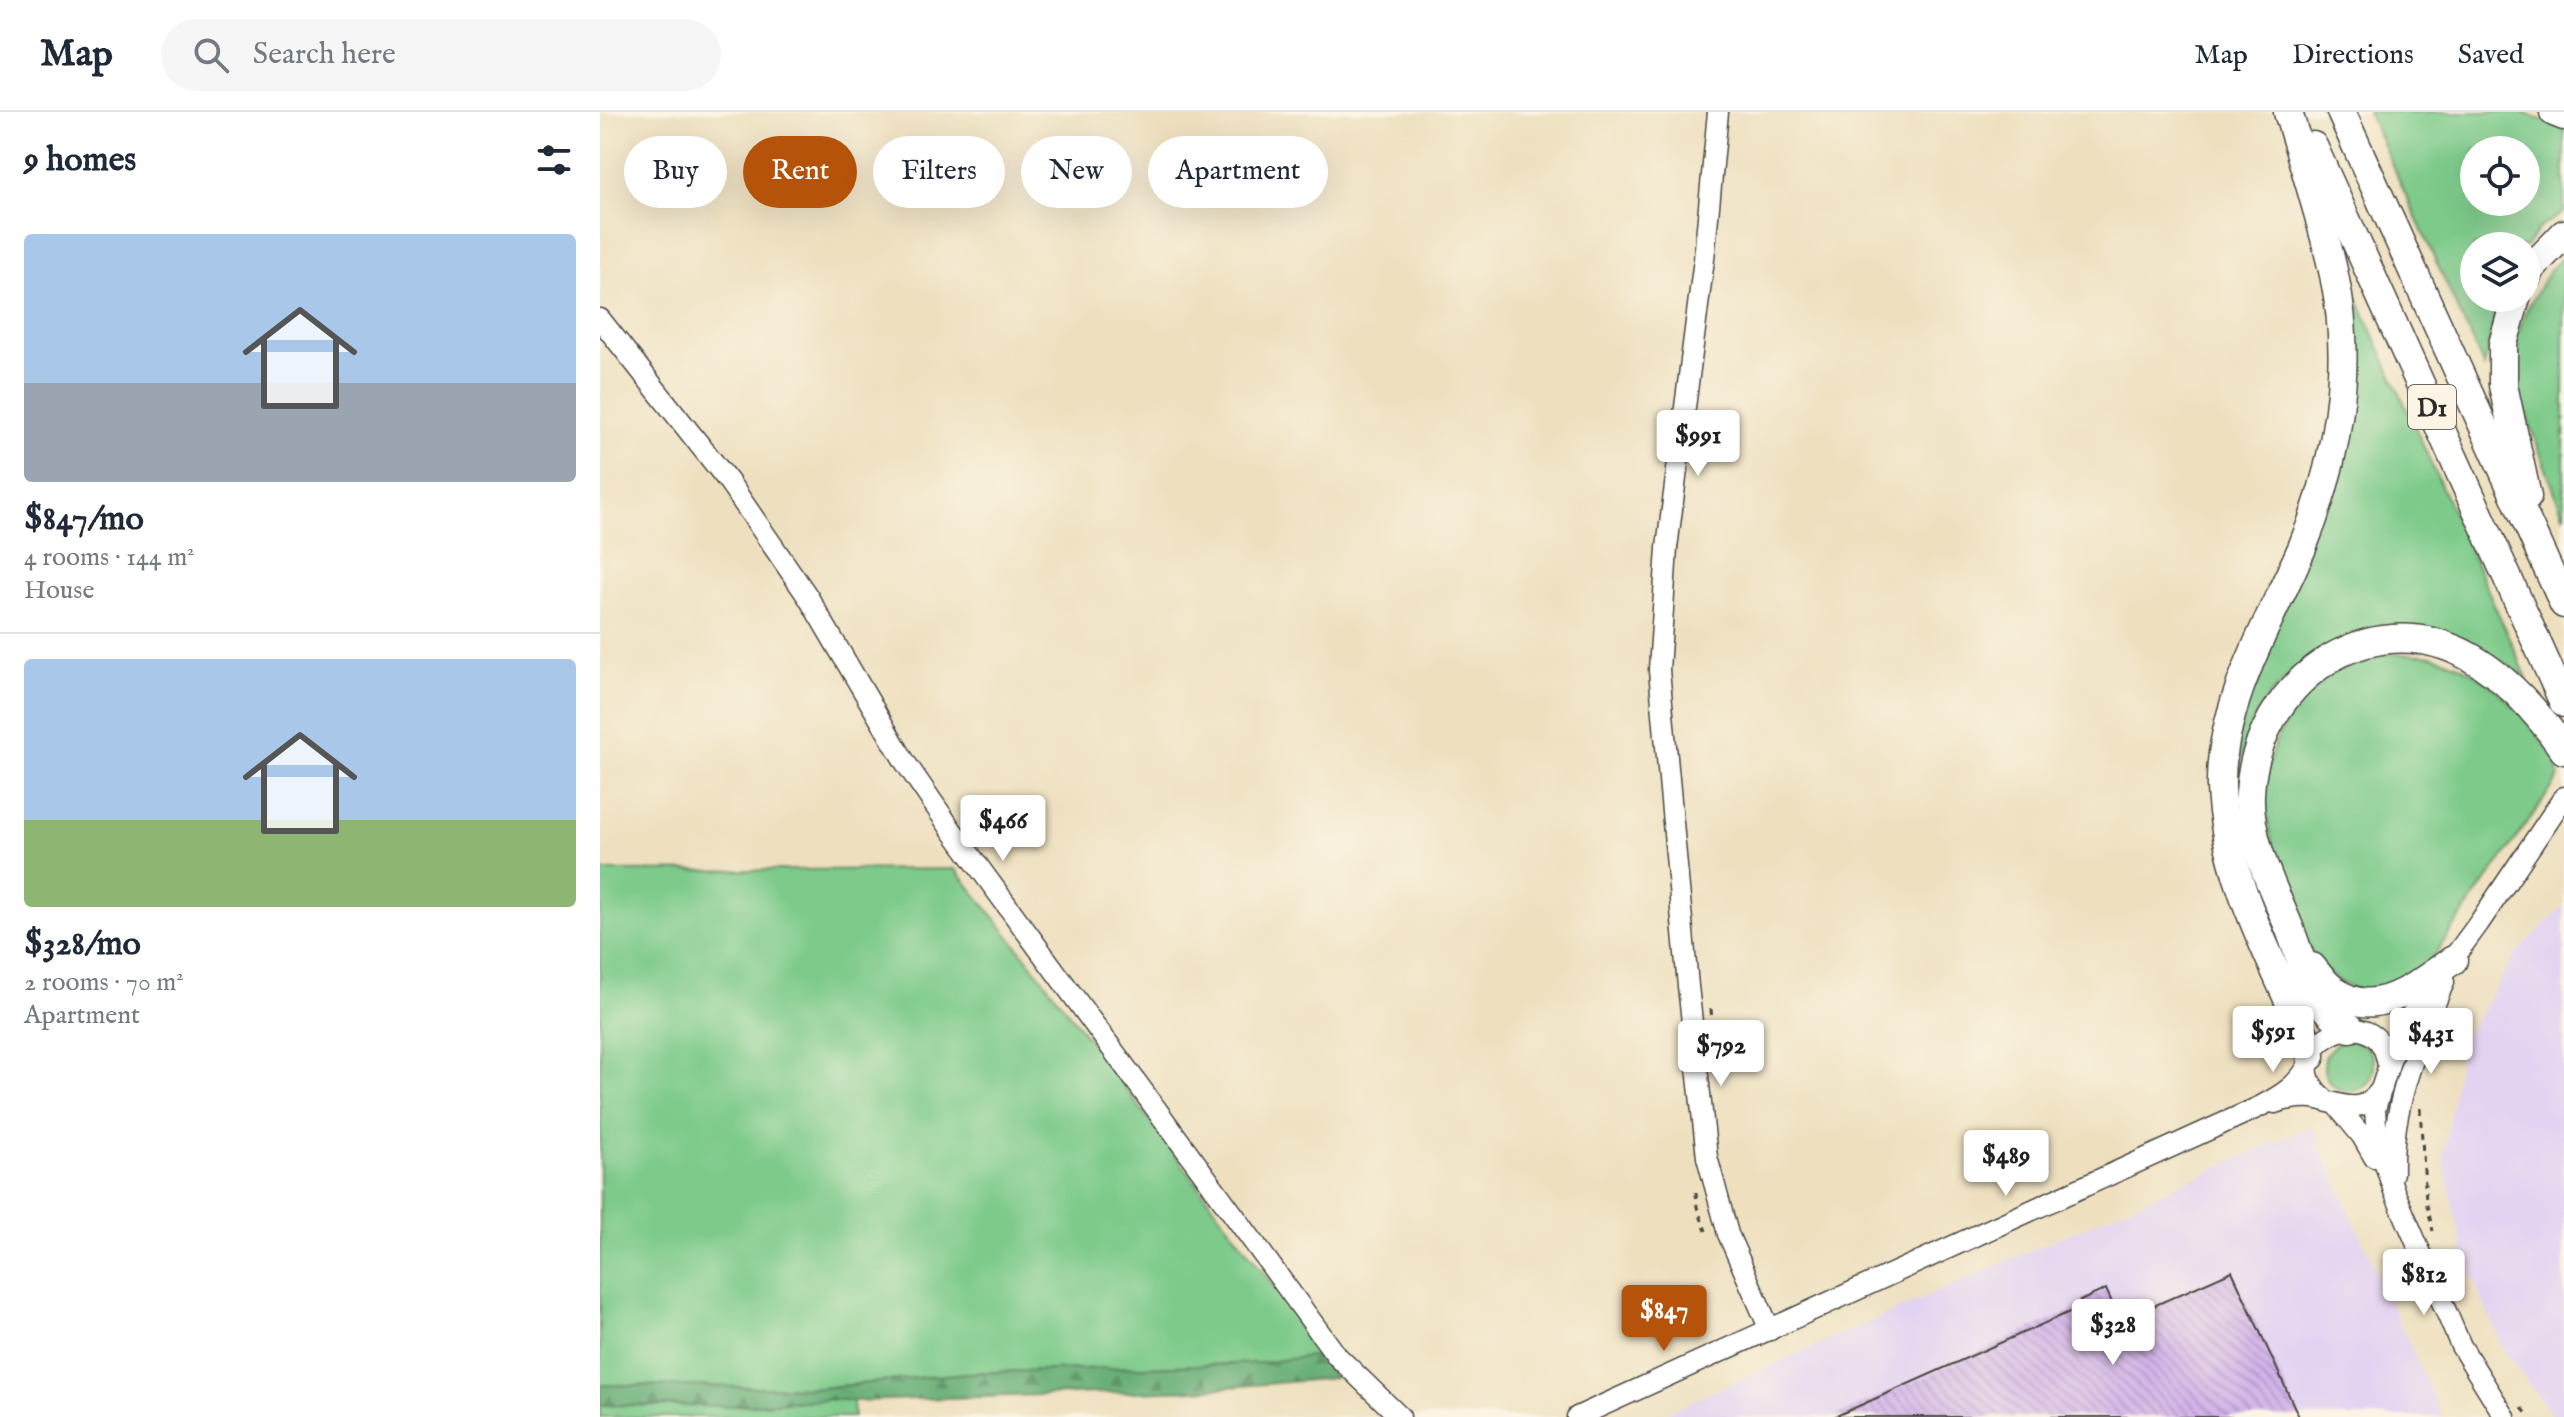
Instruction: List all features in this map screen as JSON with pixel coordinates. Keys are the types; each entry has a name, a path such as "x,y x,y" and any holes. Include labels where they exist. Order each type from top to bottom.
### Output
{"highway":[{"path":"2288,112 2335,276 2342,333 2338,418 2320,499 2237,698 2225,743 2221,783 2223,820 2242,889 2303,1032 2310,1060"},
{"name":"D1","path":"2298,112 2564,703"},
{"name":"D1","path":"2341,112 2564,604"},
{"path":"2554,112 2564,116"},
{"path":"2540,259 2564,234"},
{"path":"2512,312 2503,344 2503,385 2515,429 2536,541"},
{"path":"2355,1029 2329,1014 2314,996 2266,870 2252,823 2250,796 2253,766 2259,741 2280,703 2290,690 2323,662 2372,642 2413,639 2470,657 2518,693 2544,721 2564,750"},
{"path":"2295,942 2313,970 2331,989 2344,998 2361,1003 2392,1000 2409,992 2453,960"}],"street":[{"path":"1718,112 1704,259 1661,611 1659,670 1688,986 1710,1169 1728,1234 1770,1330"},
{"path":"600,319 729,482 808,597 905,762 951,829 1337,1356 1400,1417"},
{"path":"2513,1412 2461,1346 2394,1191 2377,1140 2374,1120 2399,1032 2420,1000 2453,960 2564,797"},
{"path":"2394,1191 2393,1138 2399,1100 2453,960"},
{"path":"1577,1417 2261,1106 2300,1079 2324,1037 2338,1030 2384,1025 2420,1000"},
{"path":"2261,1106 2303,1098 2351,1107 2364,1104 2376,1096 2386,1077 2382,1047 2371,1036 2355,1029"},
{"path":"2310,1060 2311,1082 2362,1136 2394,1191"}],"path":[{"path":"1688,986 1701,983 1712,1011 1714,1043"},
{"path":"2419,1109 2426,1201 2436,1242"},
{"path":"2513,1412 2530,1417"}],"shaded area":[{"path":"2564,905 2564,1417 2554,1417 2504,1351 2464,1256 2443,1159 2462,1041 2517,953"},
{"path":"2311,1126 2442,1417 1656,1417"}],"green space":[{"path":"2368,112 2521,112 2564,129 2564,212 2536,232 2460,232 2460,312 2495,312 2484,367"},
{"path":"2564,255 2564,517 2514,382 2516,339 2526,312 2540,312 2540,287"},
{"path":"2356,295 2527,678 2482,648 2451,634 2420,628 2300,665 2269,696 2254,719 2243,747 2240,777 2324,1024 2318,1028 2240,853 2232,800 2235,750 2249,696 2353,400 2353,298"},
{"path":"2387,654 2431,656 2463,667 2492,686 2528,723 2553,756 2558,767 2558,779 2422,972 2368,995 2330,975 2307,942 2278,864 2265,796 2272,752 2281,731 2300,703 2334,671 2351,663"},
{"path":"955,869 1085,1034 1295,1314 1298,1326 1316,1356 1262,1363 966,1373 820,1388 600,1385 600,871"},
{"path":"2349,1041 2366,1049 2374,1066 2366,1083 2349,1091 2332,1083 2324,1066 2332,1049"},
{"path":"1316,1356 1335,1378 1195,1390 853,1401 833,1399 728,1406 600,1405 600,1385 820,1388 966,1373 1262,1363"},
{"path":"833,1399 853,1401 854,1417 600,1417 600,1405 728,1406"}],"building":[{"path":"2232,1271 2299,1417 1834,1417 2083,1306 2080,1301 2106,1289 2120,1321"}]}
